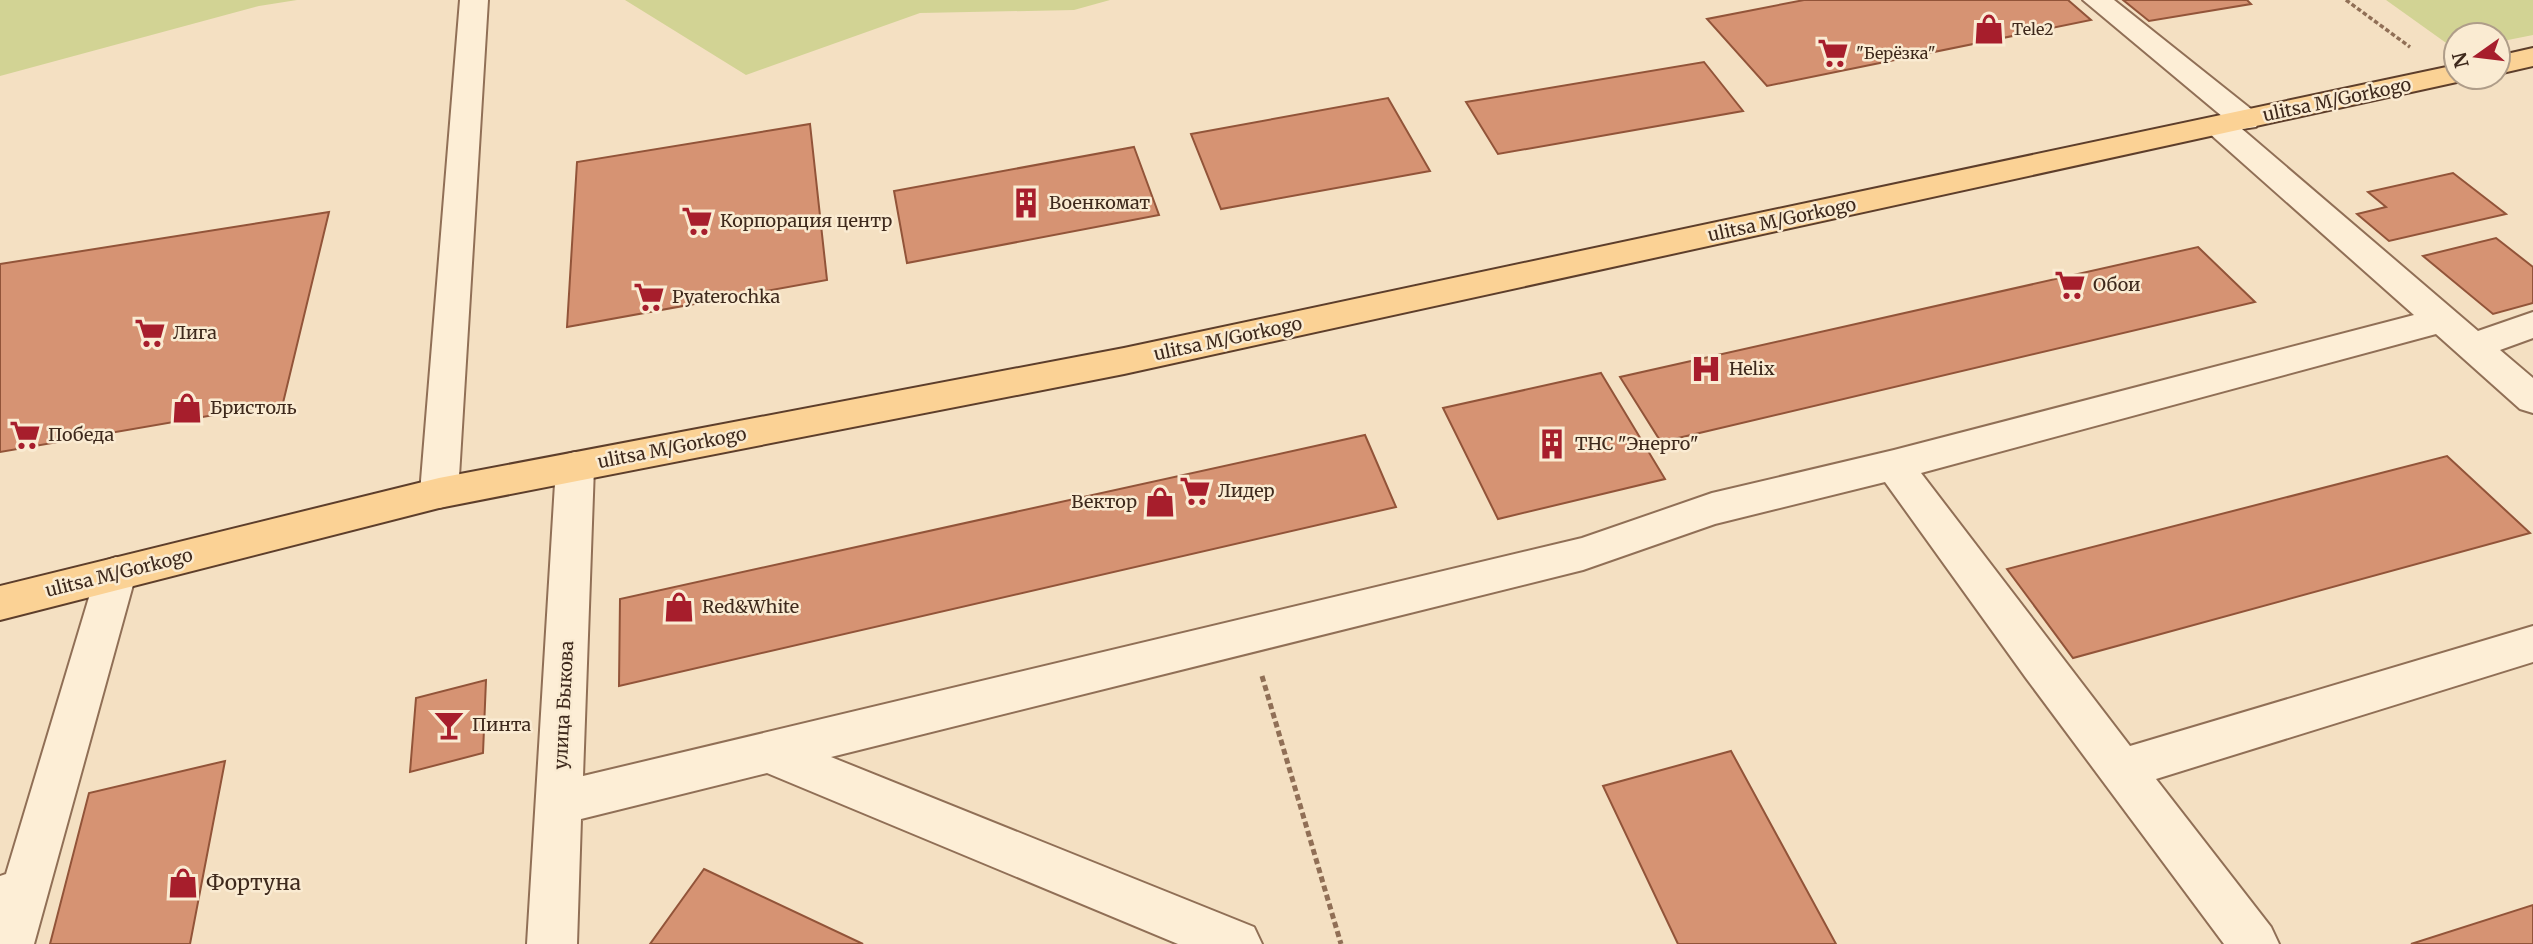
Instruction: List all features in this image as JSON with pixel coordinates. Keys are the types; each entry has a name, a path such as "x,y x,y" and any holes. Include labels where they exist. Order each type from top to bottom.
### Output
{"main road":[{"path":"2512,62 2533,57"},
{"name":"ulitsa M/Gorkogo","path":"0,603 439,493 1137,358 2442,77"}],"street":[{"path":"439,493 474,0"},
{"path":"2097,0 2442,320 2533,398"},
{"path":"559,803 1583,554 1712,509 1894,465 2442,320"},
{"path":"2472,346 2533,325"},
{"path":"1894,465 2255,944"},
{"name":"улица Быкова","path":"552,944 576,467"},
{"path":"9,944 12,896 116,574"},
{"path":"2122,769 2533,644"},
{"path":"768,752 1237,944"}],"path":[{"path":"2346,0 2442,68"},
{"path":"1250,635 1341,944"}],"green space":[{"path":"0,0 297,0 259,6 0,76"},
{"path":"625,0 1110,0 1074,10 920,13 746,75"},
{"path":"2386,0 2533,0 2533,35 2512,39 2512,21 2442,21 2442,40"}],"building":[{"name":"\"Берёзка\"","path":"1804,0 2068,0 2091,20 1767,86 1707,19"},
{"path":"2123,0 2247,0 2251,4 2149,21"},
{"path":"1704,62 1743,111 1498,154 1466,102"},
{"path":"1388,98 1430,171 1221,209 1191,134"},
{"name":"Корпорация центр","path":"810,124 827,280 567,327 577,162"},
{"name":"Военкомат","path":"1134,147 1159,215 907,263 894,191"},
{"path":"2453,173 2506,214 2389,241 2357,214 2386,207 2368,192"},
{"name":"Лига","path":"329,212 283,403 0,452 0,264"},
{"path":"2496,238 2533,267 2533,303 2493,314 2423,256"},
{"path":"2198,247 2255,302 1661,442 1620,377"},
{"name":"ТНС \"Энерго\"","path":"1601,373 1665,479 1498,519 1443,408"},
{"path":"1365,435 1396,507 619,686 620,599"},
{"path":"2447,456 2530,533 2073,658 2007,569"},
{"name":"Пинта","path":"486,680 483,753 410,772 416,698"},
{"path":"1731,751 1836,944 1678,944 1603,786"},
{"path":"225,761 190,944 50,944 89,793"},
{"path":"704,869 863,944 650,944"},
{"path":"2533,905 2533,944 2411,944"}],"place":[{"name":"Tele2","path":"1989,29"},
{"name":"\"Берёзка\"","path":"1833,53"},
{"name":"Военкомат","path":"1026,203"},
{"name":"Корпорация центр","path":"697,221"},
{"name":"Обои","path":"2070,285"},
{"name":"Pyaterochka","path":"649,297"},
{"name":"Лига","path":"150,333"},
{"name":"Helix","path":"1706,369"},
{"name":"Бристоль","path":"187,408"},
{"name":"Победа","path":"25,435"},
{"name":"ТНС \"Энерго\"","path":"1552,444"},
{"name":"Лидер","path":"1195,491"},
{"name":"Вектор","path":"1160,502"},
{"name":"Red&White","path":"679,607"},
{"name":"Пинта","path":"449,725"},
{"name":"Фортуна","path":"183,883"}]}
